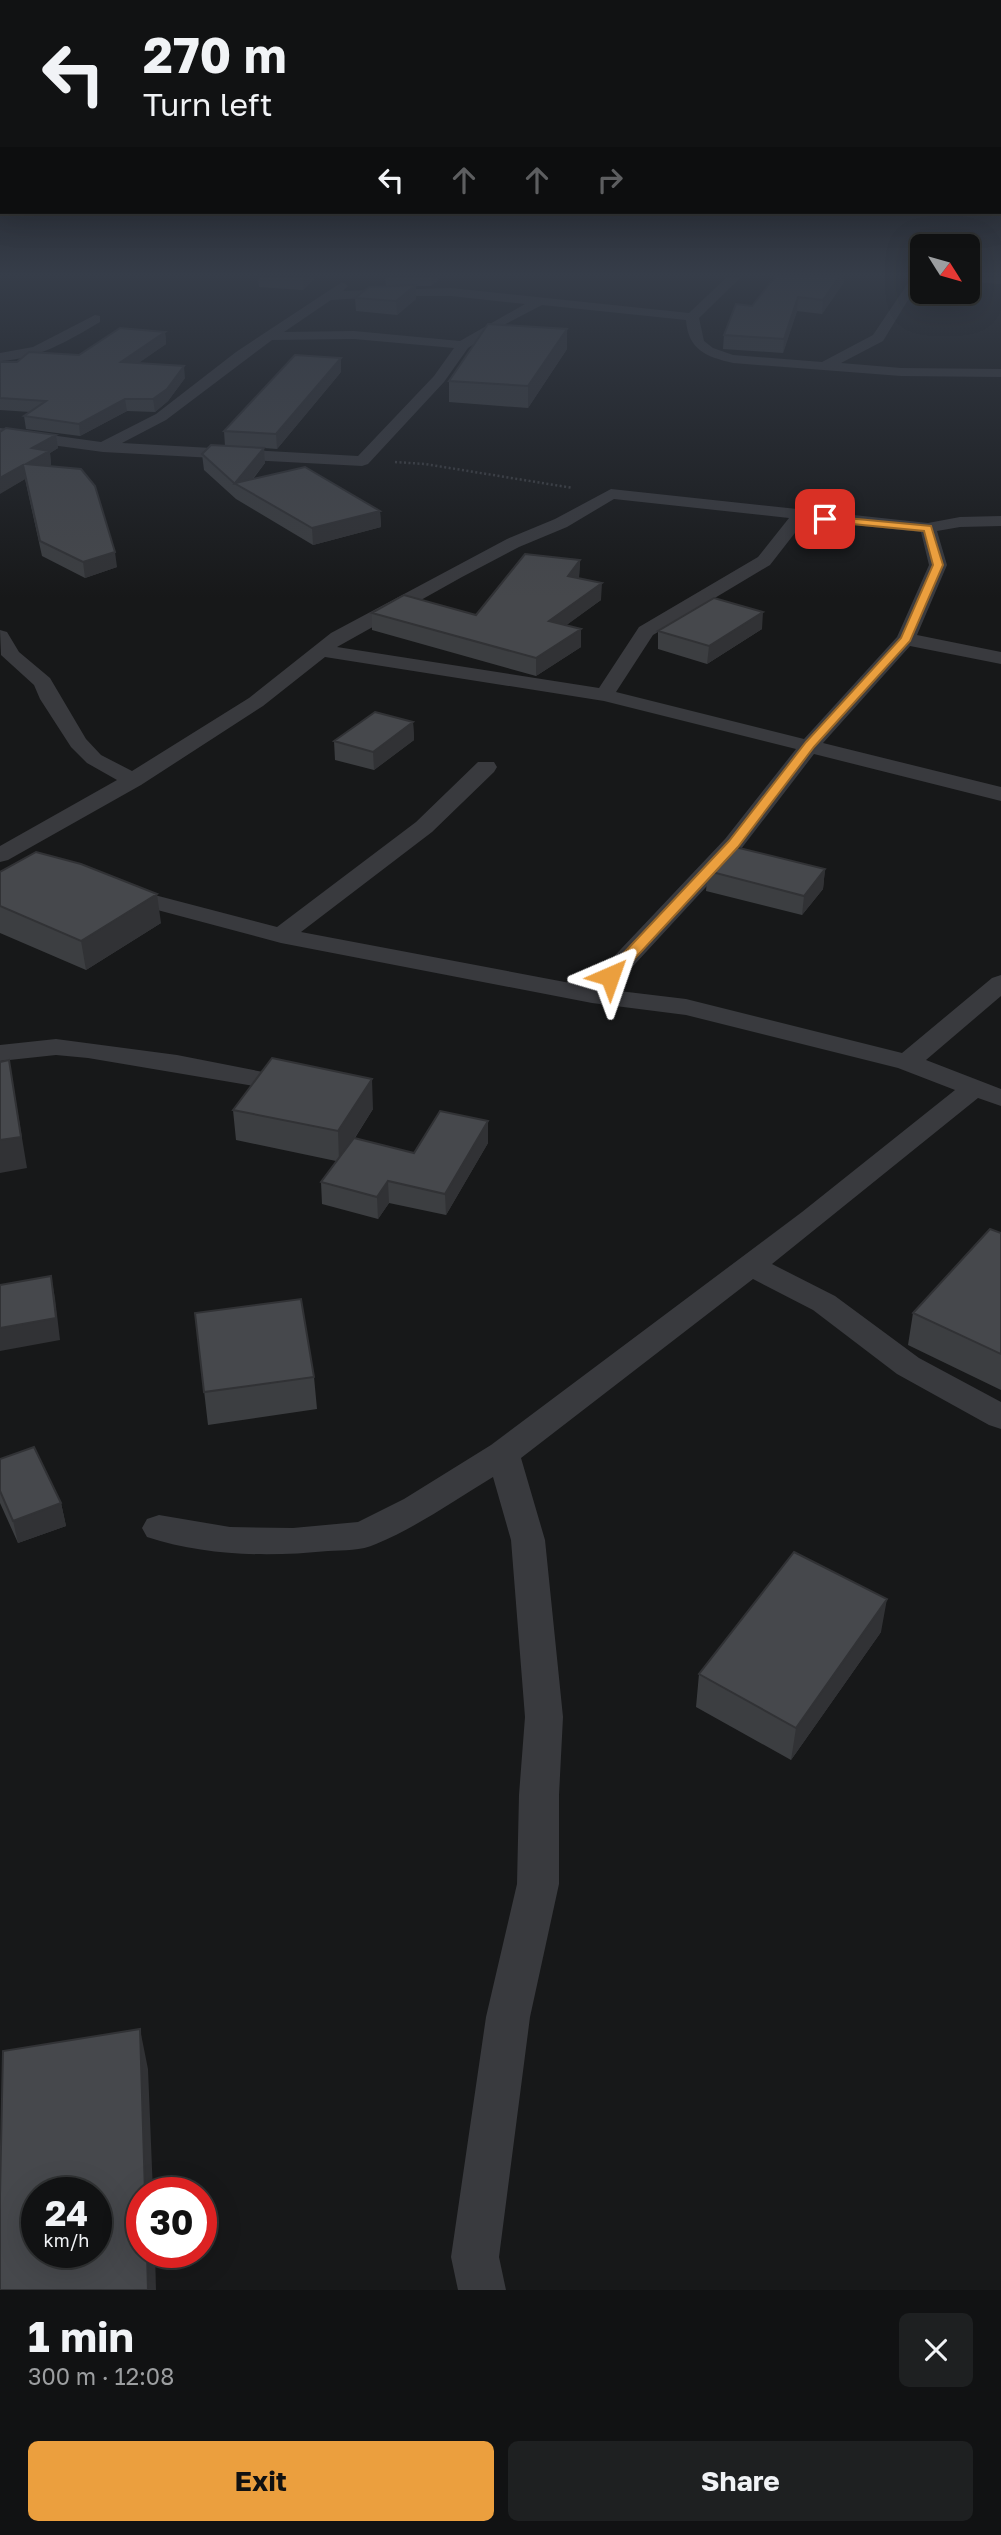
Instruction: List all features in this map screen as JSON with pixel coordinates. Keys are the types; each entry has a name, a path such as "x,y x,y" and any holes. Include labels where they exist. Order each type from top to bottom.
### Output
{"street":[{"path":"103,447 162,417 206,384"},
{"path":"0,433 103,447 362,461 434,384"},
{"path":"0,857 133,780 256,702 338,637 513,543 561,523 611,494 928,528 960,522 1001,521"},
{"path":"604,695 646,631 764,561 799,516"},
{"path":"592,995 733,844 810,745 906,639 938,565 928,528"},
{"path":"0,636 11,655 43,682 50,699 78,743 94,758 133,780"},
{"path":"906,639 1001,658"},
{"path":"323,651 604,695 1001,794"},
{"path":"281,936 424,827 486,767"},
{"path":"0,857 27,866"},
{"path":"108,889 281,936 592,995 686,1007 907,1062 988,1093"},
{"path":"907,1062 1001,983"},
{"path":"0,1053 56,1047 88,1050 254,1078"},
{"path":"159,1528 230,1540 293,1541 364,1535 416,1508 503,1454 751,1266 988,1093"},
{"path":"751,1266 824,1303 908,1366 1001,1417"},
{"path":"482,2290 475,2257 508,2017 537,1884 544,1717 527,1540 503,1454"}],"path":[{"path":"362,461 425,464 611,494"}],"building":[{"path":"0,384 171,384 153,399 125,399 79,424 24,416 46,401 0,398"},
{"path":"268,384 319,384 276,434 224,431"},
{"path":"494,384 529,384 528,386"},
{"path":"6,428 56,435 32,448 49,451 26,464 81,469 95,486 115,552 83,562 40,541 23,465 0,478 0,432"},
{"path":"211,445 264,448 235,483 305,467 380,511 312,528 234,483 202,454"},
{"path":"525,554 580,560 568,576 602,583 549,621 581,629 536,658 372,613 404,595 476,615"},
{"path":"714,598 763,612 709,646 658,631"},
{"path":"375,712 413,722 373,752 334,741"},
{"path":"731,846 825,869 804,896 708,871"},
{"path":"36,852 81,864 157,894 81,941 0,906 0,872"},
{"path":"272,1058 372,1079 338,1131 233,1110"},
{"path":"9,1060 21,1137 0,1140 0,1062"},
{"path":"440,1111 488,1121 445,1194 388,1181 377,1197 321,1182 354,1138 414,1153"},
{"path":"990,1229 1001,1233 1001,1354 913,1313"},
{"path":"51,1276 56,1318 0,1328 0,1285"},
{"path":"301,1299 314,1377 204,1392 195,1313"},
{"path":"34,1447 61,1503 13,1521 0,1491 0,1459"},
{"path":"794,1552 887,1599 796,1728 699,1674"},
{"path":"140,2029 145,2177 126,2177 126,2268 147,2268 148,2290 0,2290 3,2051"}],"route":[{"path":"610,976 733,844 810,745 906,639 938,565 928,528 825,519"}]}
